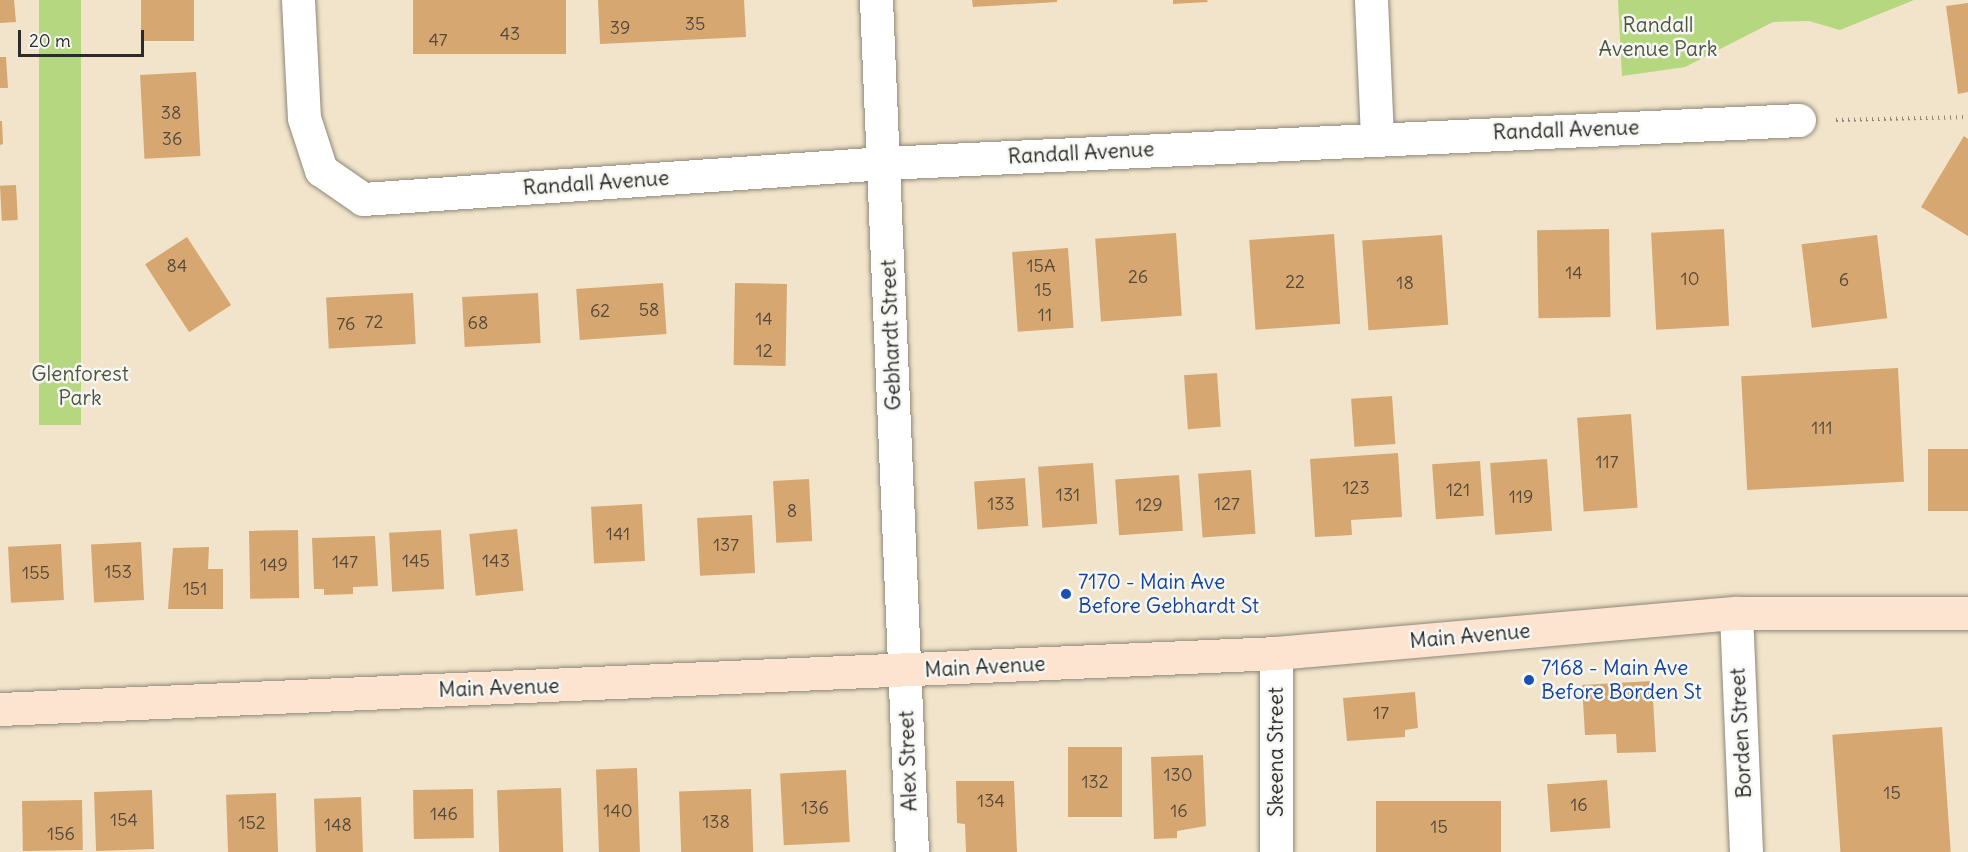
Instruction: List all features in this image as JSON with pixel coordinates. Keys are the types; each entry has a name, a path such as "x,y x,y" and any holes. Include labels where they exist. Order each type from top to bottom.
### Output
{"street":[{"name":"Randall Avenue","path":"298,0 304,118 321,170 363,199 884,163 1377,138 1799,120"},
{"name":"Gebhardt Street","path":"876,0 905,671"},
{"path":"1371,0 1377,138"},
{"name":"Main Avenue","path":"0,709 1276,653 1736,613 1968,613"},
{"name":"Borden Street","path":"1736,613 1746,852"},
{"name":"Skeena Street","path":"1276,653 1276,852"},
{"name":"Alex Street","path":"905,671 912,852"}],"path":[{"path":"1799,120 1968,117"}],"green space":[{"name":"Glenforest Park","path":"39,0 81,0 81,425 39,425"},
{"name":"Randall Avenue Park","path":"1618,0 1914,0 1840,30 1809,21 1773,22 1685,67 1622,76"}],"building":[{"path":"0,0 14,0 16,22 0,23"},
{"path":"141,0 194,0 194,41 141,41"},
{"path":"413,0 566,0 566,54 413,54"},
{"path":"598,0 744,0 746,37 600,44"},
{"path":"972,0 1057,0 1057,2 973,7"},
{"path":"1173,0 1207,0 1208,2 1173,4"},
{"path":"1968,3 1968,92 1958,94 1946,6"},
{"path":"0,57 6,57 8,88 0,88"},
{"path":"196,72 200,156 144,159 140,75"},
{"path":"0,121 2,121 3,144 0,145"},
{"path":"1964,136 1968,139 1968,236 1921,207"},
{"path":"16,185 18,220 2,221 0,186"},
{"path":"1609,229 1611,317 1539,318 1537,230"},
{"path":"1724,229 1729,326 1656,330 1651,233"},
{"path":"1176,233 1182,316 1101,321 1095,239"},
{"path":"1334,234 1340,324 1255,330 1249,240"},
{"path":"1442,235 1448,325 1368,330 1362,241"},
{"path":"1877,235 1887,318 1812,328 1802,244"},
{"path":"187,237 231,305 189,332 145,264"},
{"path":"1068,248 1074,328 1018,332 1012,252"},
{"path":"663,283 667,334 580,340 576,289"},
{"path":"735,283 787,284 786,366 734,365"},
{"path":"413,293 416,344 329,348 326,298"},
{"path":"538,293 541,343 465,347 462,297"},
{"path":"1898,368 1904,482 1747,490 1741,376"},
{"path":"1217,373 1221,427 1188,429 1184,375"},
{"path":"1392,396 1395,444 1354,447 1351,399"},
{"path":"1631,414 1638,508 1584,512 1577,418"},
{"path":"1928,449 1968,449 1968,511 1928,511"},
{"path":"1398,453 1402,517 1351,520 1352,535 1315,537 1310,459"},
{"path":"1547,459 1552,531 1495,535 1490,463"},
{"path":"1480,461 1484,516 1436,519 1432,464"},
{"path":"1093,463 1097,524 1042,528 1038,467"},
{"path":"1251,470 1255,534 1203,538 1198,474"},
{"path":"1179,475 1183,531 1119,535 1115,479"},
{"path":"1025,478 1028,526 977,529 974,482"},
{"path":"809,479 812,541 776,543 773,481"},
{"path":"642,504 645,561 594,564 591,507"},
{"path":"752,515 755,573 700,576 697,518"},
{"path":"517,529 523,591 476,596 469,534"},
{"path":"298,530 299,598 250,599 249,531"},
{"path":"441,530 444,589 392,592 389,533"},
{"path":"375,536 378,586 353,587 353,594 324,595 324,589 314,589 312,538"},
{"path":"141,542 144,600 94,603 91,545"},
{"path":"61,544 64,600 11,603 8,547"},
{"path":"209,547 208,569 223,569 223,609 168,609 173,548"},
{"path":"1652,681 1656,752 1617,753 1616,734 1585,735 1582,685"},
{"path":"1415,692 1418,728 1405,730 1405,737 1347,741 1343,698"},
{"path":"1942,727 1951,852 1840,852 1832,735"},
{"path":"1068,747 1122,747 1122,817 1068,817"},
{"path":"1203,755 1206,826 1177,831 1177,838 1154,839 1151,757"},
{"path":"637,768 640,852 599,852 596,769"},
{"path":"846,770 850,842 784,845 780,773"},
{"path":"1607,780 1610,828 1550,832 1547,784"},
{"path":"956,781 1014,781 1017,852 966,852 965,824 957,823"},
{"path":"561,788 563,852 499,852 497,790"},
{"path":"473,789 474,838 414,839 413,790"},
{"path":"751,789 753,852 681,852 679,792"},
{"path":"152,790 154,849 96,851 94,792"},
{"path":"276,793 278,852 228,852 226,795"},
{"path":"361,797 363,852 316,852 314,799"},
{"path":"82,800 83,850 23,851 22,801"},
{"path":"1376,801 1501,801 1501,852 1376,852"}],"place":[{"name":"7170 - Main Ave Before Gebhardt St","path":"1066,594"},
{"name":"7168 - Main Ave Before Borden St","path":"1529,680"}]}
